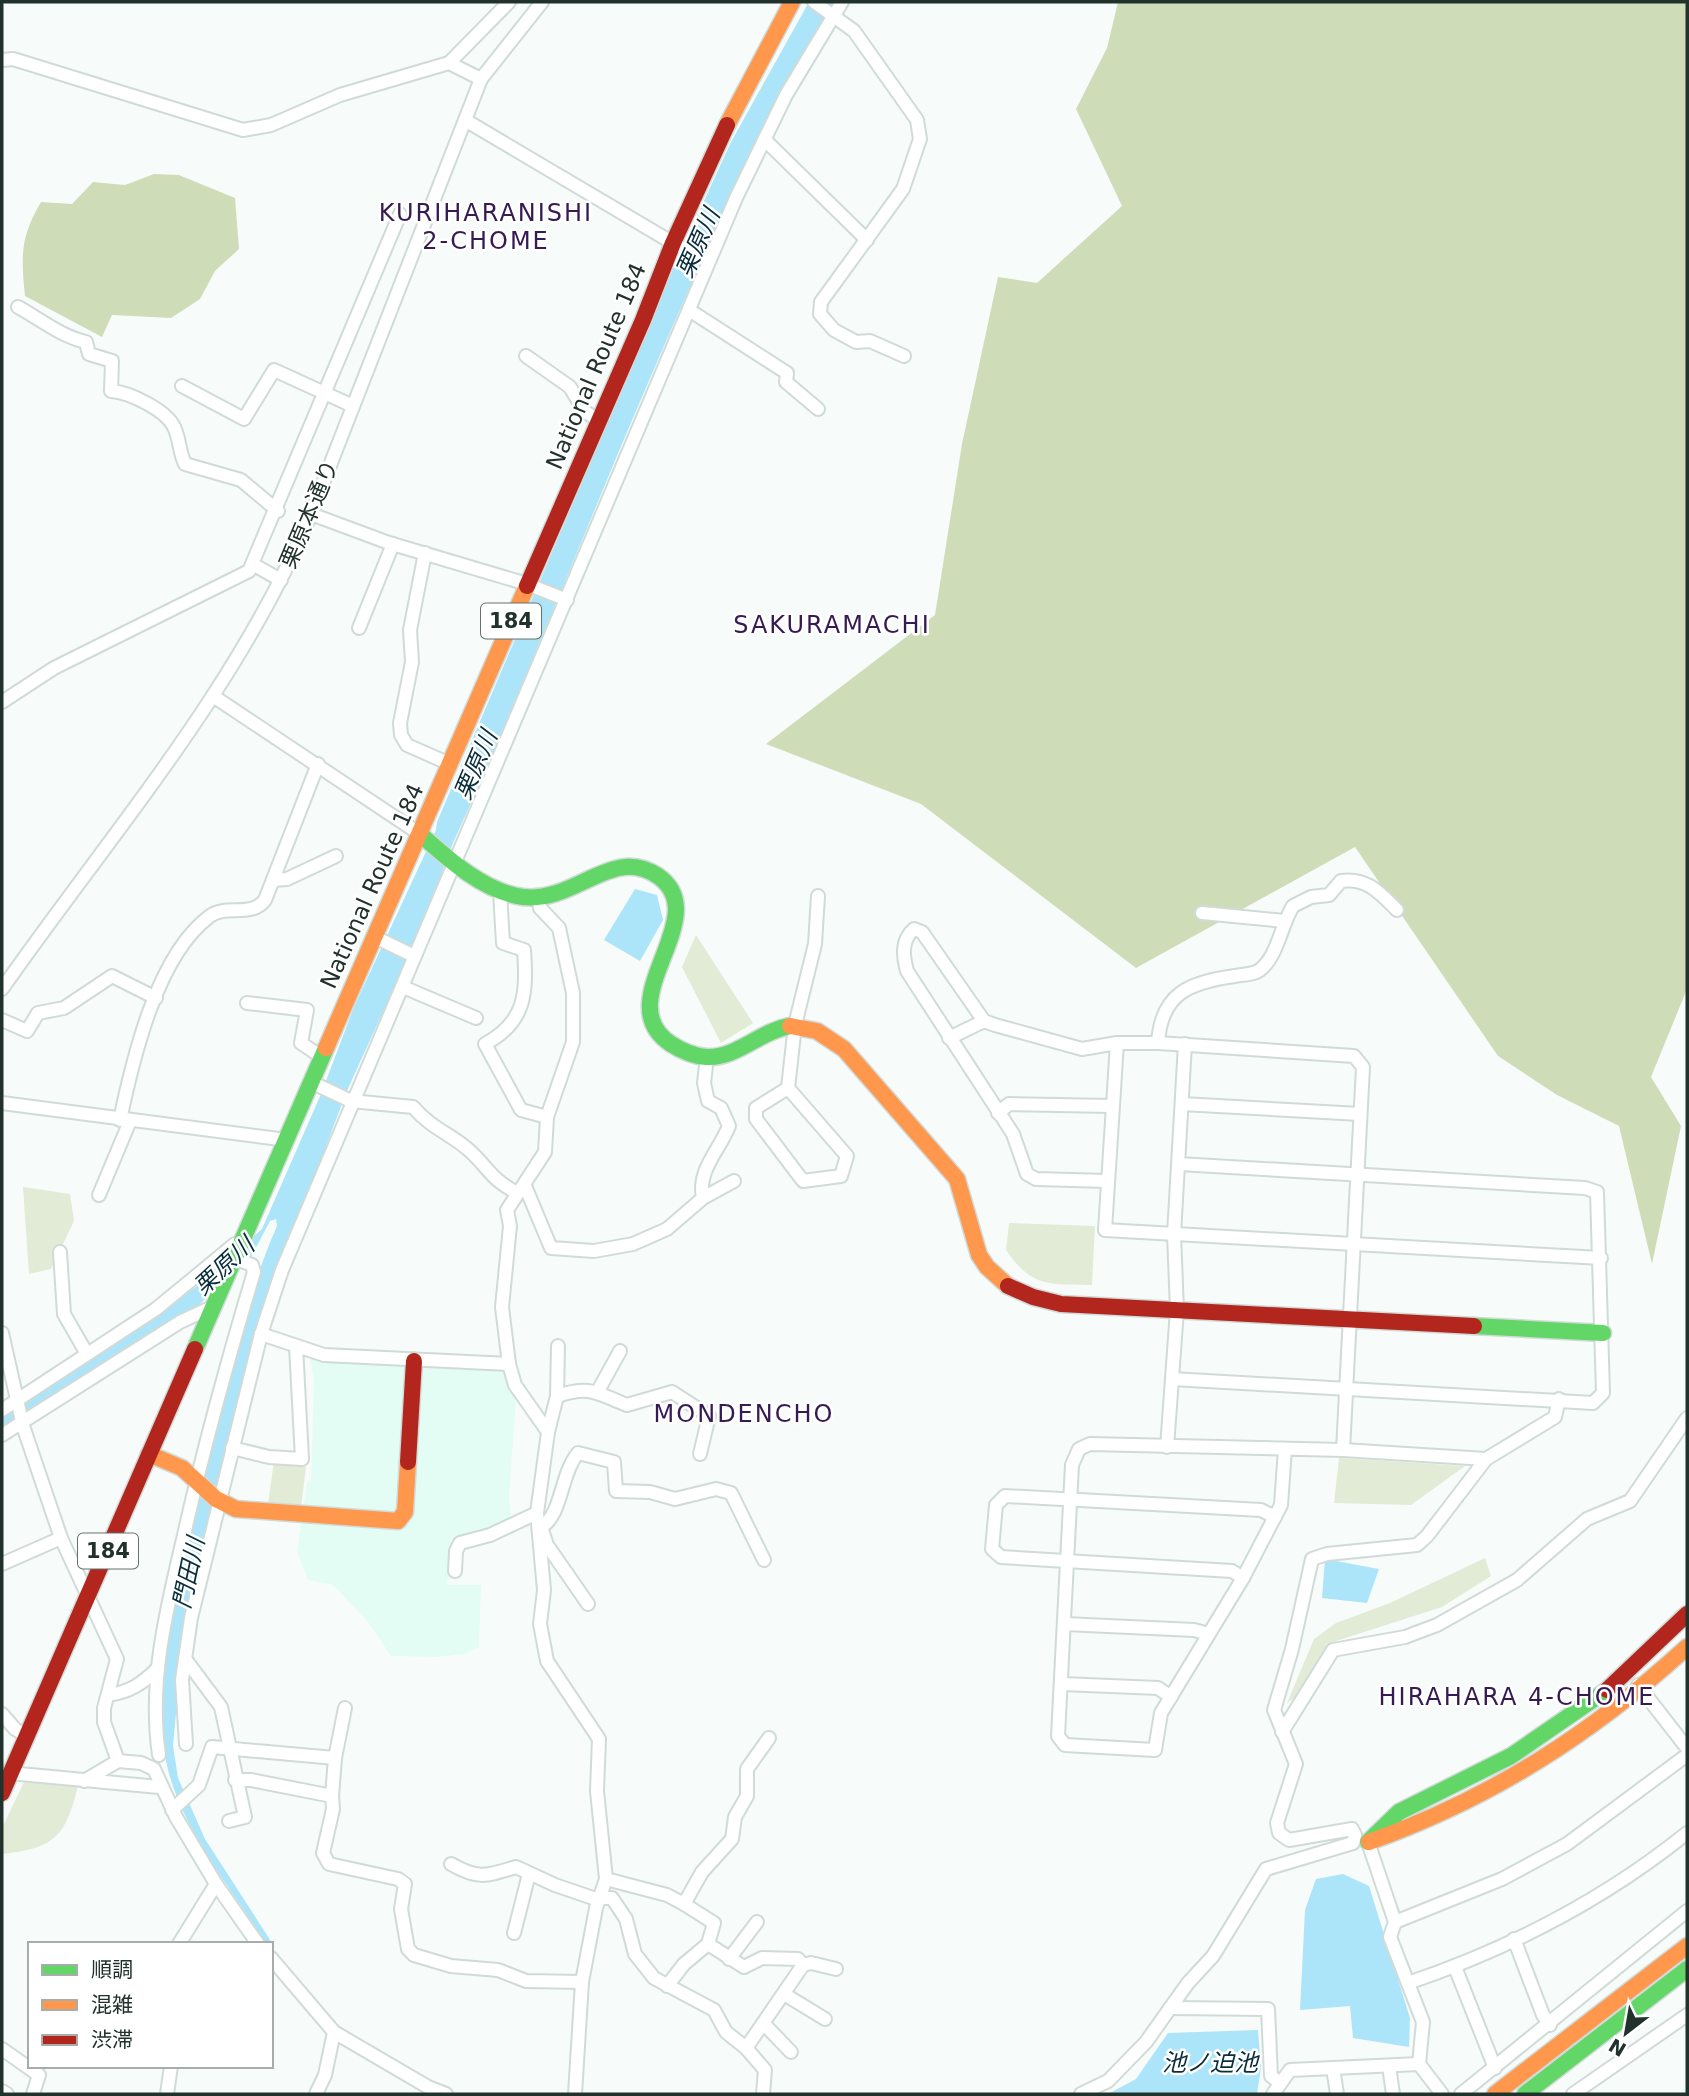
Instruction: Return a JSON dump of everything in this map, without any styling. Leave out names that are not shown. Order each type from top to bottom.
[{"type":"main road","name":"National Route 184","points":[[2,1793],[7,1773],[28,1737],[212,1307],[240,1251],[287,1140],[317,1085],[323,1058],[424,838],[450,764],[531,586],[598,420],[678,246],[721,136],[792,2]]},
{"type":"main road","points":[[424,838],[483,884],[500,892],[538,897],[560,894],[597,873],[620,866],[648,870],[664,881],[673,898],[677,916],[673,934],[650,984],[649,1006],[653,1025],[669,1045],[693,1056],[725,1056],[783,1026],[807,1025],[824,1032],[844,1049],[957,1179],[966,1197],[974,1242],[981,1259],[996,1277],[1036,1300],[1603,1333]]},
{"type":"main road","points":[[149,1454],[182,1468],[217,1500],[248,1510],[398,1521],[405,1512],[414,1361]]},
{"type":"main road","points":[[1368,1842],[1406,1805],[1463,1781],[1540,1738],[1626,1675],[1687,1614]]},
{"type":"main road","points":[[1368,1842],[1418,1826],[1527,1772],[1642,1689],[1687,1647]]},
{"type":"main road","points":[[1406,1805],[1418,1826]]},
{"type":"main road","points":[[1533,2066],[1687,1930]]},
{"type":"main road","points":[[1495,2094],[1687,1946]]},
{"type":"main road","points":[[1525,2094],[1687,1971]]},
{"type":"street","points":[[2,60],[13,58],[243,130],[271,125],[340,95],[449,63],[509,2]]},
{"type":"street","name":"栗原本通り","points":[[2,989],[214,696],[281,580],[311,514],[481,79],[542,2]]},
{"type":"street","points":[[814,2],[854,31],[917,120],[920,139],[903,189],[821,302],[820,314],[834,330],[856,342],[870,341],[904,356]]},
{"type":"street","points":[[186,1744],[182,1680],[191,1618],[217,1500],[261,1334],[282,1270],[348,1100],[403,987],[411,954],[451,857],[689,310],[707,260],[786,95],[831,13],[842,2]]},
{"type":"street","points":[[449,63],[481,79]]},
{"type":"street","points":[[465,120],[678,246],[707,260]]},
{"type":"street","points":[[765,140],[867,240]]},
{"type":"street","points":[[2,702],[54,668],[249,571],[254,565],[400,214]]},
{"type":"street","points":[[18,307],[55,326],[70,339],[86,342],[89,354],[112,361],[111,391],[144,403],[169,419],[186,464],[241,480],[278,511]]},
{"type":"street","points":[[689,310],[787,373],[786,382],[818,409]]},
{"type":"street","points":[[526,355],[570,387],[584,411],[598,420]]},
{"type":"street","points":[[182,386],[244,419],[274,369],[354,406]]},
{"type":"street","points":[[311,514],[393,544],[531,586],[563,599]]},
{"type":"street","points":[[359,628],[393,544]]},
{"type":"street","points":[[425,554],[411,630],[412,662],[400,723],[401,735],[407,745],[450,764]]},
{"type":"street","points":[[254,565],[281,580]]},
{"type":"street","points":[[214,696],[424,838]]},
{"type":"street","points":[[99,1195],[125,1120],[136,1046],[156,998],[191,932],[214,913],[252,910],[261,906],[318,764]]},
{"type":"street","points":[[273,880],[287,879],[336,856]]},
{"type":"street","points":[[1158,1043],[1159,1020],[1168,1005],[1191,985],[1259,972],[1269,961],[1284,920],[1293,906],[1311,897],[1329,895],[1341,881],[1355,878],[1373,887],[1396,910]]},
{"type":"street","points":[[500,892],[503,943],[524,950],[527,988],[516,1016],[505,1034],[485,1044],[521,1110],[547,1116]]},
{"type":"street","points":[[538,897],[540,908],[559,928],[573,993],[573,1042],[547,1116],[545,1152],[506,1210],[510,1226],[502,1307],[509,1364],[515,1385],[548,1432]]},
{"type":"street","points":[[788,1088],[756,1108],[756,1119],[803,1181],[841,1176],[846,1156],[788,1088],[795,1025],[816,944],[818,897]]},
{"type":"street","points":[[1202,913],[1284,920]]},
{"type":"street","points":[[1107,1181],[1036,1179],[1027,1174],[1013,1134],[906,971],[903,956],[906,936],[914,929],[922,932],[984,1021],[1082,1049],[1117,1043],[1158,1043],[1354,1056],[1363,1067],[1343,1450]]},
{"type":"street","points":[[378,938],[411,954]]},
{"type":"street","points":[[2,1020],[27,1031],[38,1013],[64,1008],[112,976],[156,998]]},
{"type":"street","points":[[403,987],[476,1018]]},
{"type":"street","points":[[247,1003],[307,1010],[301,1043],[323,1058]]},
{"type":"street","points":[[949,1038],[984,1021]]},
{"type":"street","points":[[1117,1043],[1105,1230],[1601,1258]]},
{"type":"street","points":[[1167,1447],[1177,1310],[1174,1234],[1185,1044]]},
{"type":"street","points":[[703,1198],[701,1186],[704,1170],[721,1147],[729,1126],[721,1108],[708,1101],[704,1083],[707,1057]]},
{"type":"street","points":[[317,1085],[348,1100],[413,1107],[429,1126],[470,1152],[494,1181],[521,1189],[551,1248],[583,1251],[634,1244],[667,1228],[703,1198],[734,1181]]},
{"type":"street","points":[[2,1103],[287,1140]]},
{"type":"street","points":[[998,1112],[1009,1104],[1112,1106]]},
{"type":"street","points":[[1182,1104],[1360,1114]]},
{"type":"street","points":[[1172,1379],[1593,1402],[1604,1393],[1597,1192],[1585,1188],[1357,1177],[1178,1164]]},
{"type":"street","points":[[2,1409],[17,1402],[240,1251],[252,1265],[254,1272],[166,1614],[155,1684],[159,1755]]},
{"type":"street","points":[[60,1252],[64,1314],[88,1354]]},
{"type":"street","points":[[2,1435],[180,1322],[212,1307]]},
{"type":"street","points":[[2,1334],[22,1420],[61,1538],[117,1659],[104,1722],[118,1761]]},
{"type":"street","points":[[261,1334],[324,1355],[509,1364]]},
{"type":"street","points":[[232,1448],[269,1457],[302,1459],[296,1346]]},
{"type":"street","points":[[558,1346],[556,1396],[548,1432],[538,1521],[544,1590],[540,1625],[547,1661],[598,1739],[597,1791],[606,1879],[582,1982],[575,2094]]},
{"type":"street","points":[[598,1391],[620,1351]]},
{"type":"street","points":[[556,1396],[580,1389],[598,1391],[627,1405],[672,1392],[682,1395],[709,1416],[700,1454]]},
{"type":"street","points":[[1081,2094],[1108,2081],[1146,2042],[1213,1956],[1266,1869],[1353,1843],[1355,1835],[1352,1829],[1289,1840],[1279,1833],[1277,1823],[1296,1764],[1273,1710],[1292,1649],[1312,1559],[1327,1554],[1417,1545],[1434,1528],[1486,1460],[1555,1417],[1559,1399]]},
{"type":"street","points":[[1282,1732],[1332,1650],[1405,1637],[1437,1625],[1517,1580],[1587,1518],[1630,1501],[1687,1418]]},
{"type":"street","points":[[1285,1449],[1281,1506],[1242,1578],[1161,1713],[1155,1749],[1065,1745],[1059,1736],[1072,1465],[1079,1449],[1090,1444],[1343,1450],[1486,1460]]},
{"type":"street","points":[[455,1571],[456,1551],[460,1543],[538,1521],[550,1522],[560,1499],[560,1485],[578,1454],[614,1462],[615,1491],[650,1492],[676,1499],[716,1489],[731,1493],[764,1560]]},
{"type":"street","points":[[1242,1578],[1232,1571],[1001,1557],[992,1549],[996,1505],[1005,1496],[1261,1510],[1275,1517]]},
{"type":"street","points":[[538,1521],[547,1545],[587,1604]]},
{"type":"street","points":[[2,1564],[61,1538]]},
{"type":"street","points":[[1065,1624],[1194,1630],[1209,1634]]},
{"type":"street","points":[[186,1660],[220,1707],[245,1817],[229,1821]]},
{"type":"street","points":[[108,1695],[128,1692],[143,1683],[158,1668]]},
{"type":"street","points":[[1626,1675],[1642,1689],[1687,1748]]},
{"type":"street","points":[[1062,1684],[1158,1688],[1171,1697]]},
{"type":"street","points":[[345,1708],[335,1758],[333,1809],[323,1853],[329,1864],[398,1879],[405,1884],[401,1909],[408,1949],[414,1955],[451,1966],[498,1970],[526,1981],[582,1982]]},
{"type":"street","points":[[2,1714],[15,1729],[28,1737]]},
{"type":"street","points":[[684,1903],[702,1872],[732,1839],[736,1817],[747,1796],[747,1769],[769,1738]]},
{"type":"street","points":[[175,1808],[199,1785],[212,1747],[335,1758]]},
{"type":"street","points":[[1395,1922],[1502,1879],[1567,1844],[1687,1755]]},
{"type":"street","points":[[83,1781],[118,1761],[141,1763],[153,1769],[159,1787],[175,1808],[216,1884],[257,1942]]},
{"type":"street","points":[[7,1773],[159,1787]]},
{"type":"street","points":[[235,1780],[251,1780],[332,1796]]},
{"type":"street","points":[[1408,1983],[1455,1967],[1600,1895],[1687,1833]]},
{"type":"street","points":[[1368,1842],[1395,1922],[1391,1937],[1423,2022],[1419,2064],[1442,2094]]},
{"type":"street","points":[[451,1864],[471,1876],[486,1876],[516,1867],[593,1898],[612,1898],[626,1919],[635,1954],[654,1978],[713,2010],[726,2032],[747,2048],[765,2070],[763,2094]]},
{"type":"street","points":[[514,1933],[529,1874]]},
{"type":"street","points":[[606,1879],[667,1895],[715,1923],[708,1944],[684,1964],[667,1986]]},
{"type":"street","points":[[180,1942],[216,1884]]},
{"type":"street","points":[[1461,2094],[1550,2025],[1687,1911]]},
{"type":"street","points":[[729,1959],[757,1922]]},
{"type":"street","points":[[1514,1939],[1543,2015],[1550,2025]]},
{"type":"street","points":[[708,1944],[744,1967],[762,1958],[798,1959],[803,1965]]},
{"type":"street","points":[[274,1961],[334,2032],[430,2091],[446,2094]]},
{"type":"street","points":[[747,2048],[803,1965],[811,1963],[836,1969]]},
{"type":"street","points":[[1455,1967],[1495,2068]]},
{"type":"street","points":[[784,1994],[825,2020]]},
{"type":"street","points":[[1170,2008],[1268,2009],[1271,2076],[1276,2089]]},
{"type":"street","points":[[1573,2094],[1687,2015]]},
{"type":"street","points":[[763,2024],[791,2052]]},
{"type":"street","points":[[316,2094],[325,2076],[334,2032]]},
{"type":"street","points":[[2,2049],[28,2067]]},
{"type":"street","points":[[1276,2089],[1290,2070],[1419,2064]]},
{"type":"street","points":[[1389,2066],[1393,2094]]},
{"type":"street","points":[[29,2068],[39,2075],[33,2094]]},
{"type":"street","points":[[167,2094],[172,2068]]},
{"type":"street","points":[[1333,2068],[1337,2094]]},
{"type":"street","points":[[2,2091],[7,2094]]},
{"type":"shaded area","points":[[696,935],[753,1023],[721,1043],[682,967]]},
{"type":"shaded area","points":[[23,1187],[70,1194],[74,1221],[51,1269],[29,1274]]},
{"type":"shaded area","points":[[1009,1223],[1095,1226],[1092,1285],[1053,1284],[1033,1278],[1006,1250]]},
{"type":"shaded area","points":[[309,1355],[505,1369],[516,1399],[509,1497],[511,1519],[453,1547],[451,1576],[447,1582],[447,1585],[481,1585],[479,1647],[465,1654],[437,1657],[391,1656],[368,1622],[333,1585],[308,1580],[297,1552],[307,1482],[311,1480],[314,1379]]},
{"type":"shaded area","points":[[1339,1458],[1465,1466],[1411,1505],[1334,1503]]},
{"type":"shaded area","points":[[274,1461],[290,1461],[294,1465],[306,1467],[301,1507],[268,1504]]},
{"type":"shaded area","points":[[1485,1558],[1491,1576],[1442,1607],[1330,1643],[1297,1696],[1287,1703],[1314,1639],[1336,1623],[1390,1603]]},
{"type":"shaded area","points":[[25,1780],[78,1786],[68,1818],[55,1837],[34,1848],[2,1854],[2,1828]]},
{"type":"green space","points":[[1118,2],[1687,2],[1687,989],[1651,1077],[1681,1126],[1652,1264],[1619,1126],[1557,1095],[1498,1056],[1355,847],[1136,968],[921,804],[766,744],[935,615],[962,444],[998,277],[1037,283],[1122,206],[1076,109],[1107,48]]},
{"type":"green space","points":[[154,174],[179,175],[235,198],[239,249],[215,271],[200,299],[171,318],[112,315],[102,337],[25,296],[24,247],[29,226],[41,202],[72,204],[93,182],[125,185]]},
{"type":"water","points":[[809,2],[834,2],[727,206],[679,311],[453,843],[420,930],[346,1093],[271,1293],[181,1658],[173,1746],[178,1778],[205,1839],[271,1942],[265,1942],[206,1853],[172,1785],[161,1722],[161,1680],[166,1636],[184,1547],[243,1323],[277,1226],[276,1219],[270,1221],[251,1257],[249,1254],[199,1305],[2,1428],[2,1417],[170,1306],[212,1275],[262,1229],[321,1094],[354,1007],[436,830],[437,822],[680,253],[731,142]]},
{"type":"water","points":[[635,889],[657,895],[663,920],[640,961],[604,940]]},
{"type":"water","points":[[1325,1559],[1379,1569],[1367,1603],[1322,1598]]},
{"type":"water","points":[[1343,1874],[1369,1886],[1410,2018],[1409,2047],[1353,2038],[1350,2006],[1300,2010],[1305,1910],[1316,1879]]},
{"type":"water","name":"池ノ迫池","points":[[1258,2030],[1261,2068],[1257,2094],[1108,2094],[1136,2079],[1168,2033]]},
{"type":"traffic: fast","points":[[420,834],[467,873],[494,889],[523,897],[542,897],[560,892],[625,867],[641,868],[658,876],[673,893],[676,914],[654,983],[650,1005],[654,1026],[675,1047],[706,1057],[728,1054],[768,1033],[790,1026]]},
{"type":"traffic: fast","points":[[195,1349],[326,1048]]},
{"type":"traffic: fast","points":[[1474,1326],[1603,1333]]},
{"type":"traffic: fast","points":[[1368,1842],[1399,1812],[1511,1756],[1607,1690]]},
{"type":"traffic: fast","points":[[1525,2094],[1687,1969]]},
{"type":"traffic: slow","points":[[727,125],[792,2]]},
{"type":"traffic: slow","points":[[326,1048],[527,586]]},
{"type":"traffic: slow","points":[[790,1026],[817,1031],[844,1049],[957,1179],[979,1255],[987,1267],[1008,1286]]},
{"type":"traffic: slow","points":[[149,1454],[182,1468],[216,1499],[236,1509],[398,1521],[405,1512],[408,1462]]},
{"type":"traffic: slow","points":[[1369,1842],[1456,1806],[1538,1761],[1614,1708],[1687,1647]]},
{"type":"traffic: slow","points":[[1495,2094],[1687,1946]]},
{"type":"traffic: jam","points":[[527,586],[643,320],[673,243],[727,125]]},
{"type":"traffic: jam","points":[[1008,1286],[1033,1297],[1061,1304],[1474,1326]]},
{"type":"traffic: jam","points":[[2,1793],[195,1349]]},
{"type":"traffic: jam","points":[[408,1462],[414,1361]]},
{"type":"traffic: jam","points":[[1607,1690],[1687,1614]]},
{"type":"district","name":"KURIHARANISHI 2-CHOME","points":[[486,227]]},
{"type":"district","name":"SAKURAMACHI","points":[[832,625]]},
{"type":"district","name":"MONDENCHO","points":[[744,1414]]},
{"type":"district","name":"HIRAHARA 4-CHOME","points":[[1517,1697]]},
{"type":"water label","name":"栗原川","points":[[698,243]]},
{"type":"water label","name":"栗原川","points":[[476,765]]},
{"type":"water label","name":"栗原川","points":[[224,1266]]},
{"type":"water label","name":"門田川","points":[[189,1573]]}]
